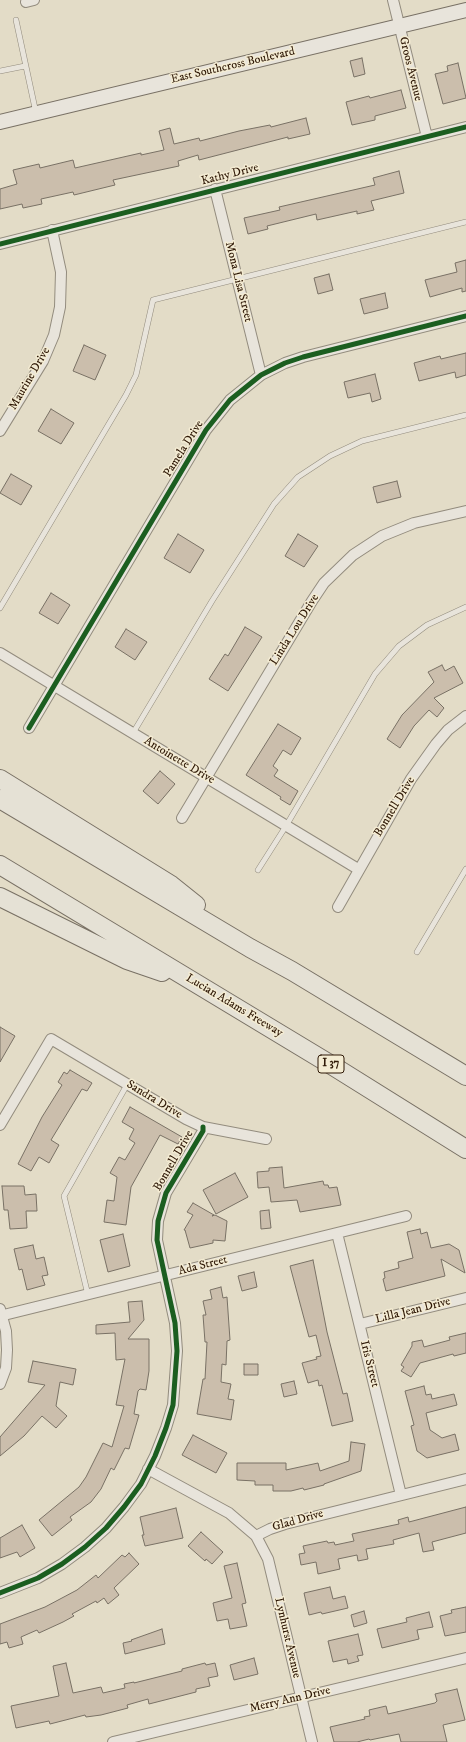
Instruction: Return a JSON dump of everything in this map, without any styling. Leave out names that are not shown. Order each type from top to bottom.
[{"type":"highway","points":[[0,779],[171,885],[250,948]]},
{"type":"highway","points":[[0,799],[250,948],[292,971],[466,1076]]},
{"type":"highway","name":"Lucian Adams Freeway","points":[[0,865],[334,1066],[466,1149]]},
{"type":"highway","points":[[0,896],[127,960],[194,983]]},
{"type":"main road","name":"East Southcross Boulevard","points":[[0,122],[466,10]]},
{"type":"street","name":"Groos Avenue","points":[[393,0],[427,137]]},
{"type":"street","name":"Kathy Drive","points":[[0,244],[466,127]]},
{"type":"street","name":"Mona Lisa Street","points":[[215,189],[260,375]]},
{"type":"street","name":"Maurine Drive","points":[[0,431],[43,361],[54,335],[60,307],[61,272],[52,230]]},
{"type":"street","name":"Pamela Drive","points":[[29,728],[53,685],[206,430],[230,400],[260,375],[284,363],[466,316]]},
{"type":"street","name":"Linda Lou Drive","points":[[182,818],[205,777],[312,600],[324,583],[340,566],[367,544],[397,529],[414,523],[466,511]]},
{"type":"street","name":"Antoinette Drive","points":[[0,653],[358,869]]},
{"type":"street","name":"Bonnell Drive","points":[[338,907],[358,869],[411,779],[440,739],[448,730],[466,716]]},
{"type":"street","name":"Sandra Drive","points":[[0,1125],[51,1039],[186,1119],[203,1127],[266,1139]]},
{"type":"street","name":"Bonnell Drive","points":[[0,1593],[38,1578],[62,1564],[85,1547],[106,1528],[141,1484],[166,1428],[173,1405],[177,1350],[175,1323],[157,1240],[160,1211],[166,1193],[203,1130],[203,1127]]},
{"type":"street","name":"Ada Street","points":[[1,1314],[164,1276],[406,1216]]},
{"type":"street","name":"Iris Street","points":[[338,1233],[401,1495]]},
{"type":"street","name":"Lilla Jean Drive","points":[[360,1324],[466,1298]]},
{"type":"street","points":[[0,1384],[6,1368],[8,1350],[6,1331],[1,1314]]},
{"type":"street","name":"Glad Drive","points":[[148,1469],[229,1513],[256,1536],[285,1524],[466,1479]]},
{"type":"street","name":"Lynhurst Avenue","points":[[256,1536],[268,1559],[312,1742]]},
{"type":"street","name":"Merry Ann Drive","points":[[113,1742],[466,1658]]},
{"type":"lane","points":[[16,20],[36,114]]},
{"type":"lane","points":[[0,72],[26,66]]},
{"type":"lane","points":[[0,608],[126,395],[136,375],[152,300],[466,222]]},
{"type":"lane","points":[[133,733],[212,601],[270,510],[298,477],[330,456],[362,441],[466,415]]},
{"type":"lane","points":[[258,870],[286,826],[375,674],[399,646],[427,625],[466,607]]},
{"type":"lane","points":[[417,952],[466,869]]},
{"type":"lane","points":[[88,1294],[64,1196],[128,1084]]},
{"type":"building","points":[[362,58],[365,74],[354,77],[350,61]]},
{"type":"building","points":[[458,63],[466,98],[443,104],[435,74],[448,71],[447,66]]},
{"type":"building","points":[[401,90],[406,108],[375,116],[375,120],[352,125],[346,102],[369,96],[370,98]]},
{"type":"building","points":[[306,118],[310,134],[288,139],[288,137],[199,160],[198,155],[178,161],[179,166],[113,180],[115,185],[74,195],[73,192],[41,199],[42,204],[23,208],[22,204],[0,209],[0,189],[17,184],[13,170],[39,164],[40,168],[73,160],[75,168],[141,153],[141,155],[164,150],[159,131],[170,128],[174,144],[199,138],[200,141],[239,131],[270,125],[271,127]]},
{"type":"building","points":[[399,171],[404,193],[371,201],[374,210],[357,214],[357,211],[317,220],[316,214],[267,226],[268,229],[248,234],[244,218],[280,210],[279,207],[375,185],[373,178]]},
{"type":"building","points":[[466,260],[466,291],[462,292],[462,288],[430,297],[425,280],[457,272],[455,263]]},
{"type":"building","points":[[329,274],[333,290],[318,294],[314,278]]},
{"type":"building","points":[[385,293],[388,308],[364,314],[360,299]]},
{"type":"building","points":[[84,345],[106,355],[95,380],[73,371]]},
{"type":"building","points":[[466,353],[466,375],[456,378],[455,372],[419,381],[414,363],[440,356],[441,359]]},
{"type":"building","points":[[375,374],[381,399],[372,402],[370,393],[348,398],[344,382]]},
{"type":"building","points":[[51,409],[74,423],[61,444],[38,431]]},
{"type":"building","points":[[11,474],[32,486],[21,505],[0,493]]},
{"type":"building","points":[[397,481],[401,497],[377,503],[373,487]]},
{"type":"building","points":[[178,534],[204,550],[190,573],[164,558]]},
{"type":"building","points":[[298,534],[318,546],[304,567],[285,556]]},
{"type":"building","points":[[51,593],[70,605],[58,624],[39,613]]},
{"type":"building","points":[[245,627],[262,637],[228,691],[209,679],[225,654],[228,656]]},
{"type":"building","points":[[126,629],[147,642],[135,660],[115,647]]},
{"type":"building","points":[[442,665],[445,671],[454,666],[463,683],[434,698],[444,708],[437,717],[429,710],[414,726],[400,748],[387,739],[402,715],[434,682],[428,672]]},
{"type":"building","points":[[278,724],[301,738],[291,755],[283,750],[273,766],[278,770],[274,776],[298,791],[290,805],[280,799],[281,797],[246,775]]},
{"type":"building","points":[[160,771],[175,784],[158,804],[143,791]]},
{"type":"building","points":[[0,1027],[15,1036],[0,1062]]},
{"type":"building","points":[[70,1070],[92,1083],[87,1091],[82,1089],[51,1140],[59,1145],[49,1163],[39,1157],[31,1171],[18,1164],[42,1117],[62,1085],[58,1082],[64,1072],[67,1074]]},
{"type":"building","points":[[130,1107],[182,1137],[178,1144],[160,1135],[131,1187],[126,1225],[104,1222],[107,1200],[114,1201],[117,1177],[110,1173],[119,1157],[125,1160],[135,1143],[129,1139],[134,1129],[122,1122]]},
{"type":"building","points":[[282,1167],[284,1188],[323,1181],[324,1185],[328,1185],[329,1188],[337,1187],[341,1205],[300,1212],[297,1200],[271,1202],[269,1187],[258,1188],[257,1172],[269,1171],[269,1168]]},
{"type":"building","points":[[235,1173],[248,1197],[216,1214],[203,1190]]},
{"type":"building","points":[[2,1186],[24,1186],[25,1195],[36,1194],[37,1211],[26,1211],[27,1228],[10,1229],[8,1210],[4,1210]]},
{"type":"building","points":[[193,1203],[214,1215],[212,1216],[215,1215],[227,1221],[225,1241],[213,1240],[213,1243],[190,1248],[184,1230],[193,1215],[187,1212]]},
{"type":"building","points":[[269,1210],[271,1228],[261,1229],[260,1211]]},
{"type":"building","points":[[420,1229],[421,1234],[427,1232],[431,1248],[449,1244],[459,1250],[465,1273],[441,1259],[445,1276],[386,1291],[383,1279],[385,1278],[384,1272],[399,1268],[398,1262],[413,1258],[407,1232]]},
{"type":"building","points":[[123,1234],[130,1266],[108,1272],[100,1240]]},
{"type":"building","points":[[33,1245],[36,1259],[44,1257],[48,1275],[42,1276],[45,1285],[27,1290],[22,1269],[19,1270],[14,1249]]},
{"type":"building","points":[[313,1260],[327,1332],[343,1394],[347,1393],[353,1421],[332,1426],[322,1385],[319,1386],[318,1380],[308,1383],[302,1363],[317,1359],[316,1357],[321,1356],[316,1335],[309,1337],[290,1266]]},
{"type":"building","points":[[254,1272],[257,1287],[242,1291],[238,1276]]},
{"type":"building","points":[[221,1287],[223,1298],[227,1297],[230,1340],[227,1341],[226,1365],[222,1364],[221,1382],[231,1384],[228,1399],[234,1400],[231,1420],[197,1414],[203,1379],[205,1379],[207,1342],[205,1342],[203,1315],[206,1315],[203,1301],[212,1299],[210,1290]]},
{"type":"building","points":[[142,1301],[144,1320],[128,1339],[149,1339],[149,1371],[146,1390],[140,1389],[138,1391],[134,1414],[139,1415],[129,1449],[125,1448],[114,1470],[111,1468],[101,1489],[91,1502],[70,1517],[72,1520],[52,1536],[39,1520],[79,1487],[86,1477],[103,1443],[112,1447],[124,1406],[116,1405],[125,1359],[116,1360],[115,1333],[96,1334],[96,1325],[130,1322],[128,1302]]},
{"type":"building","points":[[466,1333],[466,1353],[454,1356],[453,1354],[420,1363],[411,1377],[401,1371],[404,1367],[401,1365],[412,1346],[412,1342],[422,1340],[424,1347],[450,1340],[449,1337]]},
{"type":"building","points":[[33,1361],[76,1369],[73,1385],[60,1382],[56,1406],[67,1416],[56,1428],[42,1416],[24,1436],[0,1456],[0,1437],[45,1385],[28,1382]]},
{"type":"building","points":[[244,1364],[258,1364],[258,1375],[244,1375]]},
{"type":"building","points":[[294,1381],[297,1394],[284,1397],[281,1384]]},
{"type":"building","points":[[424,1386],[426,1395],[431,1394],[432,1399],[454,1394],[457,1405],[426,1413],[430,1430],[442,1438],[455,1434],[459,1450],[427,1458],[417,1451],[411,1426],[414,1425],[405,1391]]},
{"type":"building","points":[[193,1435],[227,1453],[216,1473],[182,1455]]},
{"type":"building","points":[[351,1442],[365,1444],[361,1471],[324,1485],[304,1490],[303,1488],[291,1491],[273,1491],[273,1485],[255,1485],[255,1481],[237,1480],[237,1463],[286,1463],[286,1470],[318,1463],[320,1471],[349,1461]]},
{"type":"building","points":[[466,1507],[466,1533],[432,1542],[434,1550],[423,1552],[419,1533],[393,1540],[394,1544],[366,1549],[368,1559],[358,1561],[357,1555],[338,1559],[340,1569],[318,1574],[316,1562],[301,1565],[299,1554],[305,1553],[303,1546],[327,1541],[328,1543],[334,1542],[335,1545],[354,1541],[352,1534],[399,1524],[398,1520],[408,1517],[409,1522]]},
{"type":"building","points":[[176,1508],[183,1538],[145,1546],[140,1517]]},
{"type":"building","points":[[22,1525],[35,1548],[20,1557],[17,1552],[0,1558],[0,1538]]},
{"type":"building","points":[[201,1532],[223,1552],[212,1564],[206,1559],[205,1561],[188,1546]]},
{"type":"building","points":[[129,1553],[139,1564],[114,1588],[119,1595],[108,1604],[104,1598],[97,1603],[96,1601],[72,1614],[74,1616],[63,1622],[39,1633],[37,1630],[21,1637],[23,1644],[9,1648],[7,1642],[0,1644],[0,1624],[45,1607],[77,1590],[96,1575],[98,1578],[122,1555],[125,1557]]},
{"type":"building","points":[[237,1563],[246,1603],[242,1604],[247,1626],[230,1629],[228,1619],[217,1621],[213,1603],[232,1598],[224,1566]]},
{"type":"building","points":[[330,1587],[333,1599],[345,1596],[348,1608],[322,1614],[321,1612],[309,1615],[304,1593]]},
{"type":"building","points":[[466,1607],[466,1632],[445,1636],[440,1616],[452,1613],[451,1610]]},
{"type":"building","points":[[364,1611],[367,1623],[354,1627],[351,1615]]},
{"type":"building","points":[[429,1612],[433,1627],[417,1630],[419,1639],[382,1648],[377,1629],[407,1622],[406,1618]]},
{"type":"building","points":[[162,1629],[165,1644],[125,1654],[123,1643]]},
{"type":"building","points":[[358,1634],[363,1655],[357,1656],[359,1661],[348,1664],[347,1659],[333,1662],[328,1641]]},
{"type":"building","points":[[254,1658],[258,1674],[234,1680],[230,1665]]},
{"type":"building","points":[[66,1663],[73,1693],[101,1687],[103,1693],[125,1688],[124,1684],[134,1683],[182,1671],[182,1669],[205,1663],[206,1665],[215,1663],[218,1676],[208,1678],[210,1686],[196,1689],[196,1692],[149,1704],[148,1699],[127,1705],[128,1708],[101,1715],[86,1717],[85,1715],[50,1724],[49,1721],[16,1728],[11,1706],[59,1696],[53,1666]]},
{"type":"building","points":[[457,1689],[465,1720],[443,1725],[447,1742],[401,1742],[399,1734],[357,1742],[334,1742],[330,1727],[365,1719],[364,1717],[370,1716],[369,1710],[386,1706],[388,1714],[435,1703],[437,1701],[435,1694]]},
{"type":"cycle path","points":[[0,244],[466,127]]},
{"type":"cycle path","points":[[29,728],[206,430],[230,400],[261,375],[285,363],[303,357],[466,316]]},
{"type":"cycle path","points":[[0,1593],[38,1578],[62,1564],[85,1547],[106,1528],[124,1507],[141,1484],[155,1456],[173,1405],[177,1351],[175,1323],[157,1240],[158,1221],[166,1193],[203,1131],[203,1127]]}]
